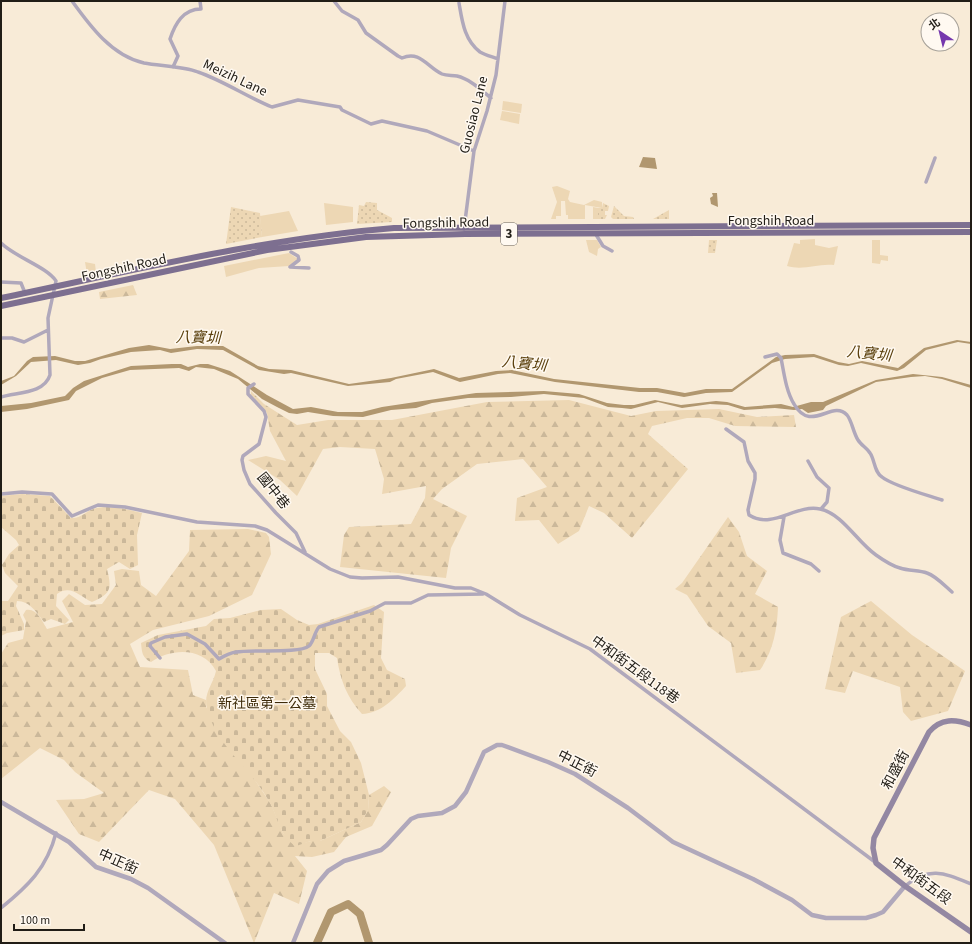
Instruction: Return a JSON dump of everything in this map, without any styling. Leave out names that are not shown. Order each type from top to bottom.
[{"type":"main road","name":"Fongshih Road","points":[[1,298],[226,251],[305,237],[394,228],[464,226],[971,225]]},
{"type":"main road","name":"Fongshih Road","points":[[1,306],[306,244],[366,237],[465,234],[971,232]]},
{"type":"main road","name":"和盛街","points":[[876,862],[873,848],[874,838],[929,732],[945,721],[958,720],[971,725]]},
{"type":"main road","name":"中和街五段","points":[[876,862],[905,886],[971,932]]},
{"type":"street","name":"Meizih Lane","points":[[72,1],[102,38],[115,50],[143,62],[198,71],[272,107],[298,100],[340,107],[342,110],[371,124],[382,121],[427,131],[474,151]]},
{"type":"street","points":[[173,67],[178,56],[170,39],[173,30],[179,20],[192,9],[201,9],[200,1]]},
{"type":"street","points":[[334,1],[342,11],[358,20],[366,33],[398,56],[402,58],[409,55],[419,56],[443,75],[458,76],[470,82],[491,98]]},
{"type":"street","name":"Guosiao Lane","points":[[465,234],[464,226],[474,151],[491,98],[498,59],[504,1]]},
{"type":"street","points":[[459,3],[464,30],[473,44],[480,52],[498,59]]},
{"type":"street","points":[[926,182],[935,158]]},
{"type":"street","points":[[595,233],[603,246],[612,251]]},
{"type":"street","points":[[1,244],[16,256],[50,274],[56,281],[52,295],[48,330],[50,375],[45,384],[36,389],[1,397]]},
{"type":"street","points":[[291,252],[298,256],[299,260],[290,267],[309,268]]},
{"type":"street","points":[[1,282],[20,282],[25,293]]},
{"type":"street","points":[[1,338],[12,338],[24,342],[48,330]]},
{"type":"street","points":[[765,357],[777,354],[781,358],[788,391],[794,405],[803,415],[810,418],[835,411],[843,411],[848,416],[858,441],[870,453],[877,470],[882,477],[921,494],[942,500]]},
{"type":"street","name":"國中巷","points":[[254,384],[248,388],[248,394],[264,411],[266,418],[259,444],[244,456],[242,460],[244,470],[250,484],[296,533],[305,552]]},
{"type":"street","points":[[726,429],[744,442],[748,461],[755,473],[747,512],[752,517],[774,520],[796,511],[811,508],[821,509],[837,516],[850,532],[875,554],[900,568],[929,574],[952,592]]},
{"type":"street","points":[[808,461],[817,477],[829,488],[827,502],[821,509]]},
{"type":"street","name":"中和街五段118巷","points":[[1,494],[22,492],[52,494],[72,516],[98,505],[125,506],[197,522],[255,526],[267,530],[305,552],[330,569],[350,577],[398,577],[455,588],[471,588],[486,594],[520,615],[590,649],[876,862]]},
{"type":"street","points":[[784,517],[780,540],[784,553],[811,564],[819,571]]},
{"type":"street","points":[[160,658],[150,646],[151,643],[169,636],[187,634],[205,644],[219,659],[234,652],[260,650],[287,651],[306,648],[311,645],[315,632],[319,627],[370,611],[385,603],[411,603],[428,595],[486,594]]},
{"type":"street","name":"中正街","points":[[293,943],[317,884],[328,870],[344,862],[381,850],[410,819],[418,816],[442,813],[455,806],[466,792],[484,752],[496,745],[502,745],[575,774],[628,808],[673,842],[753,879],[792,900],[812,915],[826,918],[866,918],[876,915],[883,912],[905,886]]},
{"type":"street","name":"中正街","points":[[1,802],[56,833],[69,842],[96,867],[148,888],[225,943]]},
{"type":"street","points":[[1,908],[27,887],[47,860],[56,833]]},
{"type":"street","points":[[905,886],[930,873],[951,876],[971,884]]},
{"type":"green space","points":[[503,101],[522,104],[521,113],[502,110]]},
{"type":"green space","points":[[502,111],[520,114],[519,124],[500,120]]},
{"type":"green space","points":[[557,186],[570,191],[568,199],[570,202],[584,205],[594,200],[602,202],[602,208],[585,205],[585,219],[568,219],[568,215],[566,215],[565,201],[561,201],[561,216],[556,216],[556,219],[551,219],[557,202],[552,187]]},
{"type":"green space","points":[[366,202],[377,203],[377,210],[392,218],[392,222],[357,224],[359,205],[364,206]]},
{"type":"green space","points":[[324,203],[353,207],[353,222],[326,225]]},
{"type":"green space","points":[[603,203],[609,206],[608,211],[605,211],[605,215],[607,215],[605,219],[598,219],[598,208],[602,208]]},
{"type":"green space","points":[[614,206],[624,216],[633,217],[634,219],[613,219],[611,217]]},
{"type":"green space","points":[[231,207],[260,213],[262,237],[226,244]]},
{"type":"green space","points":[[593,207],[598,208],[598,219],[593,219]]},
{"type":"green space","points":[[669,210],[669,219],[653,219]]},
{"type":"green space","points":[[289,211],[298,231],[262,237],[260,216]]},
{"type":"green space","points":[[815,239],[815,245],[829,248],[838,246],[834,265],[799,268],[787,266],[794,243],[800,244],[800,240]]},
{"type":"green space","points":[[586,240],[597,240],[601,247],[598,249],[597,256],[589,252]]},
{"type":"green space","points":[[709,240],[717,240],[715,253],[708,253]]},
{"type":"green space","points":[[872,240],[880,240],[880,255],[888,256],[888,261],[881,260],[880,264],[872,263]]},
{"type":"green space","points":[[289,253],[298,259],[289,266],[259,268],[226,277],[224,266]]},
{"type":"green space","points":[[85,262],[95,264],[96,272],[87,274]]},
{"type":"green space","points":[[133,285],[137,295],[100,299],[99,292]]},
{"type":"green space","points":[[251,391],[264,404],[297,425],[328,420],[392,420],[487,402],[569,400],[631,416],[656,411],[719,409],[757,417],[794,415],[796,427],[735,426],[709,418],[687,418],[652,426],[648,434],[688,469],[632,538],[604,513],[589,506],[579,531],[558,544],[539,520],[515,521],[517,498],[547,487],[523,459],[477,464],[442,489],[433,499],[467,516],[451,548],[446,578],[340,567],[344,535],[349,527],[411,524],[425,498],[426,486],[382,494],[384,479],[375,449],[340,447],[323,449],[297,496],[280,480],[248,460],[266,456],[286,461],[270,431],[267,413],[251,395]]},
{"type":"green space","points":[[22,494],[50,496],[71,518],[78,517],[94,509],[102,507],[120,508],[142,513],[137,535],[138,565],[130,569],[119,562],[107,569],[109,581],[108,590],[103,596],[92,602],[75,592],[67,590],[57,594],[56,606],[69,620],[65,624],[51,619],[44,622],[36,611],[29,605],[17,601],[16,606],[24,624],[24,630],[7,633],[1,636],[1,601],[8,601],[18,586],[5,573],[2,565],[9,554],[19,545],[16,540],[1,527],[1,496]]},
{"type":"green space","points":[[728,517],[739,532],[747,556],[767,571],[755,594],[778,607],[774,640],[768,656],[760,670],[736,673],[731,643],[708,626],[687,595],[675,589],[682,583]]},
{"type":"green space","points":[[248,529],[266,533],[269,537],[271,554],[252,595],[209,616],[153,630],[130,644],[140,667],[188,670],[193,695],[206,700],[206,707],[271,804],[283,833],[296,845],[311,841],[320,841],[361,822],[368,810],[369,795],[384,786],[391,792],[372,826],[346,837],[334,852],[312,857],[295,856],[307,871],[299,904],[274,893],[254,943],[214,845],[175,799],[149,790],[99,842],[79,834],[56,800],[84,799],[104,793],[75,772],[64,760],[40,748],[1,779],[1,654],[8,643],[23,639],[26,621],[23,615],[26,610],[36,613],[47,629],[73,622],[62,601],[69,594],[85,605],[102,604],[116,585],[114,571],[122,569],[139,571],[141,585],[156,596],[189,551],[190,530]]},
{"type":"green space","points":[[871,601],[912,635],[965,671],[948,711],[911,721],[903,712],[900,687],[853,671],[845,693],[825,689],[841,617]]},
{"type":"green space","name":"新社區第一公墓","points":[[374,605],[384,612],[381,658],[387,670],[405,679],[406,686],[392,700],[375,711],[362,714],[348,695],[340,673],[337,658],[329,653],[315,653],[315,669],[327,694],[327,706],[340,731],[351,742],[361,763],[369,795],[368,810],[361,822],[320,841],[311,841],[296,846],[291,843],[283,833],[271,805],[263,792],[227,747],[212,723],[207,709],[206,698],[216,671],[210,663],[195,654],[186,652],[168,654],[151,662],[144,657],[141,643],[158,635],[206,626],[214,619],[230,618],[261,610],[281,609],[297,620],[309,625],[318,624]]},
{"type":"shaded area","points":[[643,157],[655,158],[657,169],[639,167]]},
{"type":"shaded area","points":[[712,193],[717,193],[718,207],[711,204],[710,198],[713,196]]},
{"type":"shaded area","name":"八寶圳","points":[[957,340],[971,342],[971,344],[958,342],[926,350],[904,368],[897,371],[861,363],[848,366],[839,365],[814,357],[785,359],[772,363],[732,392],[706,393],[684,397],[657,392],[639,392],[555,382],[510,373],[460,382],[433,372],[396,379],[390,382],[348,386],[291,373],[284,374],[259,370],[223,350],[197,349],[171,353],[160,350],[131,352],[78,365],[56,360],[31,362],[16,376],[1,385],[1,381],[14,376],[27,361],[33,357],[55,356],[75,361],[85,361],[129,348],[149,345],[170,349],[197,346],[223,346],[258,366],[269,369],[291,370],[349,384],[391,378],[434,369],[459,378],[496,371],[512,370],[554,379],[640,388],[657,388],[685,393],[706,389],[732,389],[776,357],[785,355],[814,354],[849,364],[862,361],[898,368],[924,348]]},
{"type":"shaded area","name":"八寶圳","points":[[181,364],[188,367],[208,364],[230,371],[267,395],[293,409],[311,407],[338,412],[362,412],[382,407],[476,393],[544,391],[579,394],[607,403],[624,405],[634,405],[655,400],[681,405],[716,401],[727,402],[745,407],[781,404],[793,407],[811,402],[823,402],[876,380],[913,374],[942,377],[971,385],[971,388],[942,379],[925,376],[876,382],[826,406],[823,410],[808,413],[802,409],[794,410],[775,408],[744,410],[728,405],[710,404],[682,408],[658,402],[631,409],[608,407],[584,398],[544,394],[511,397],[468,398],[432,403],[416,408],[391,410],[363,417],[333,416],[308,412],[297,414],[289,413],[262,399],[238,379],[214,369],[196,367],[189,371],[179,368],[130,370],[102,378],[76,391],[69,400],[27,409],[1,412],[1,406],[31,403],[65,396],[73,388],[84,381],[131,366]]},
{"type":"waterway","points":[[317,943],[331,912],[348,904],[360,914],[369,943]]}]
